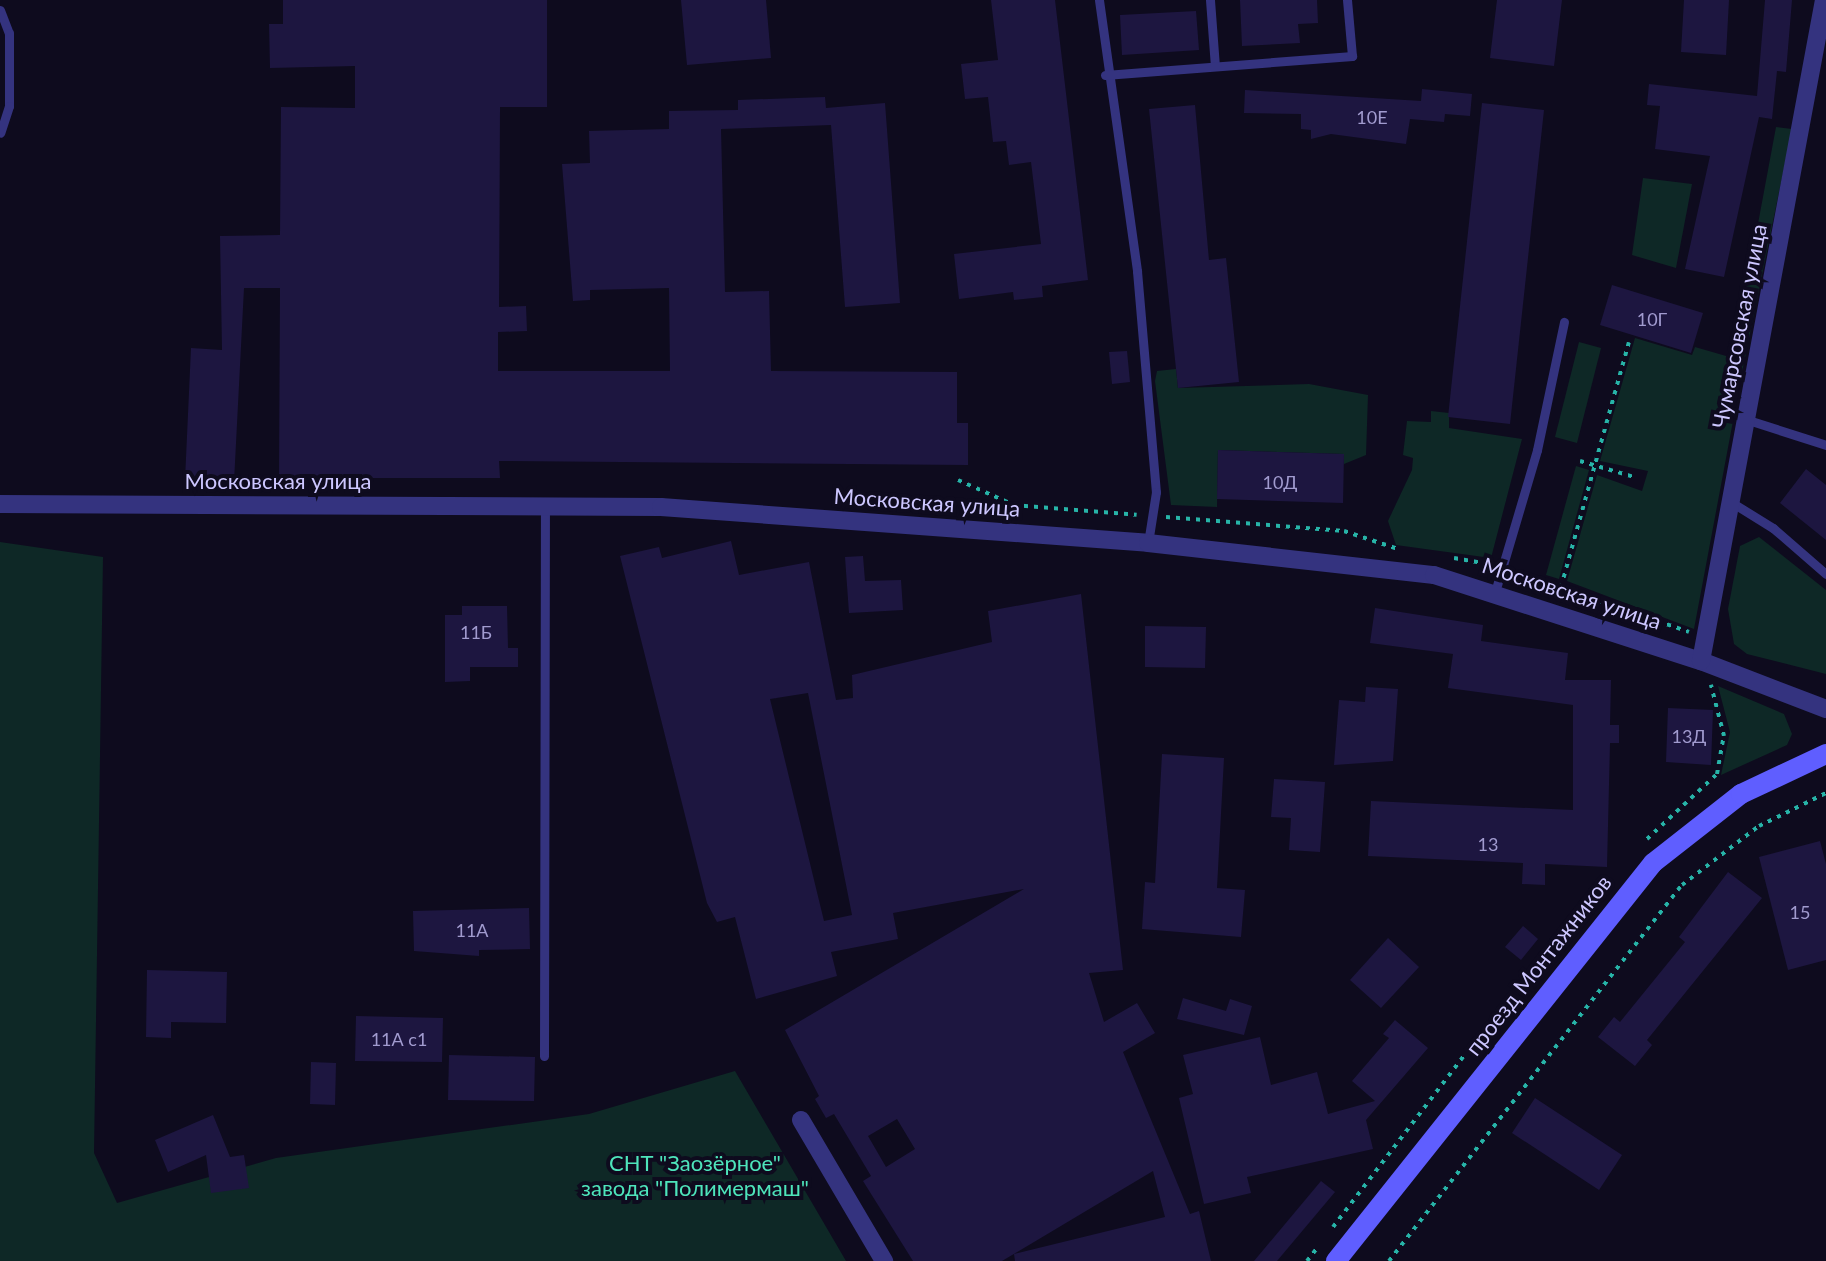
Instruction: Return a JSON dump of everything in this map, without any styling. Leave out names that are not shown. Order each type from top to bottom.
[{"type":"main road","name":"проезд Монтажников","points":[[1336,1261],[1645,871],[1690,829],[1741,794],[1826,754]]},
{"type":"street","name":"Чумарсовская улица","points":[[1701,661],[1824,0]]},
{"type":"street","name":"Московская улица","points":[[0,504],[661,507],[1148,543],[1434,575],[1495,592],[1701,661],[1826,709]]},
{"type":"street","points":[[801,1120],[884,1261]]},
{"type":"lane","points":[[1099,0],[1105,75],[1137,271],[1156,492],[1148,543]]},
{"type":"lane","points":[[1210,0],[1215,66]]},
{"type":"lane","points":[[1105,75],[1352,56],[1347,0]]},
{"type":"lane","points":[[0,10],[9,33],[9,106],[0,133]]},
{"type":"lane","points":[[1495,592],[1564,322]]},
{"type":"lane","points":[[1744,418],[1826,445]]},
{"type":"lane","points":[[1731,502],[1773,528],[1826,574]]},
{"type":"lane","points":[[544,1056],[545,506]]},
{"type":"path","points":[[1561,587],[1629,342]]},
{"type":"path","points":[[1580,461],[1634,477]]},
{"type":"path","points":[[958,480],[1014,505],[1344,531],[1409,551]]},
{"type":"path","points":[[1450,558],[1502,567],[1706,638]]},
{"type":"path","points":[[1637,851],[1679,804],[1717,774],[1722,711],[1701,661]]},
{"type":"path","points":[[1389,1261],[1682,885],[1759,826],[1826,793]]},
{"type":"path","points":[[1307,1261],[1509,997],[1606,885]]},
{"type":"green space","points":[[1776,127],[1792,129],[1733,416],[1719,414],[1733,421],[1694,629],[1567,581],[1597,475],[1642,491],[1648,471],[1600,461],[1635,338],[1692,355],[1695,347],[1733,358]]},
{"type":"green space","points":[[1643,178],[1692,184],[1676,268],[1632,255]]},
{"type":"green space","points":[[1579,342],[1601,348],[1577,443],[1555,437]]},
{"type":"green space","points":[[1176,369],[1178,388],[1309,384],[1368,395],[1366,455],[1344,464],[1344,454],[1218,450],[1217,507],[1171,505],[1155,381],[1157,371]]},
{"type":"green space","points":[[1431,411],[1449,413],[1449,428],[1522,439],[1491,558],[1396,545],[1388,521],[1412,470],[1413,458],[1403,455],[1407,421],[1431,422]]},
{"type":"green space","points":[[1576,466],[1589,470],[1559,579],[1546,575]]},
{"type":"green space","points":[[1759,537],[1826,590],[1826,674],[1747,654],[1734,644],[1728,609],[1740,546]]},
{"type":"green space","name":"СНТ \"Заозёрное\" завода \"Полимермаш\"","points":[[0,542],[103,557],[94,1153],[117,1203],[276,1158],[589,1114],[735,1071],[846,1261],[0,1261]]},
{"type":"green space","points":[[1718,686],[1784,714],[1792,734],[1787,745],[1721,775],[1730,732]]},
{"type":"building","points":[[283,0],[547,0],[547,107],[500,107],[499,307],[526,306],[527,331],[498,332],[498,371],[670,371],[669,288],[590,290],[590,300],[573,301],[562,164],[590,163],[589,131],[669,129],[669,111],[738,110],[738,100],[825,97],[826,108],[885,103],[900,303],[845,307],[831,125],[721,129],[725,292],[769,291],[771,371],[957,372],[957,423],[968,423],[968,465],[499,461],[500,478],[279,478],[280,288],[244,288],[234,482],[185,480],[191,348],[222,350],[220,236],[280,235],[281,107],[355,108],[355,66],[270,68],[269,24],[283,24]]},
{"type":"building","points":[[681,0],[766,0],[771,58],[687,65]]},
{"type":"building","points":[[991,0],[1055,0],[1088,280],[1042,286],[1043,297],[1014,300],[1013,292],[959,299],[954,254],[1041,244],[1031,162],[1009,165],[1006,141],[993,142],[988,97],[965,99],[961,64],[998,60]]},
{"type":"building","points":[[1240,0],[1317,0],[1318,23],[1298,24],[1300,43],[1242,46]]},
{"type":"building","points":[[1497,0],[1562,0],[1554,66],[1490,58]]},
{"type":"building","points":[[1684,0],[1729,0],[1726,55],[1681,52]]},
{"type":"building","points":[[1765,0],[1792,0],[1786,72],[1777,71],[1772,119],[1759,117],[1724,277],[1685,269],[1710,156],[1655,149],[1660,106],[1647,105],[1649,84],[1757,96]]},
{"type":"building","points":[[1196,11],[1199,50],[1122,55],[1120,15]]},
{"type":"building","points":[[1422,89],[1472,94],[1470,116],[1445,114],[1444,122],[1410,119],[1406,144],[1331,134],[1311,139],[1311,130],[1301,129],[1301,114],[1244,113],[1245,90],[1421,101]]},
{"type":"building","points":[[1482,103],[1544,110],[1510,424],[1448,417]]},
{"type":"building","points":[[1195,105],[1209,260],[1226,258],[1239,382],[1178,388],[1149,109]]},
{"type":"building","points":[[1612,285],[1703,313],[1691,353],[1600,325]]},
{"type":"building","points":[[1127,351],[1130,382],[1112,384],[1109,352]]},
{"type":"building","points":[[1218,450],[1344,454],[1343,503],[1217,499]]},
{"type":"building","points":[[1806,469],[1826,485],[1826,540],[1780,503]]},
{"type":"building","points":[[731,541],[739,575],[809,562],[836,700],[853,698],[852,675],[992,642],[988,611],[1081,594],[1123,970],[1089,973],[1104,1022],[1137,1003],[1155,1033],[1123,1052],[1190,1214],[1199,1211],[1211,1261],[1015,1261],[1014,1254],[1165,1217],[1153,1171],[1002,1261],[913,1261],[863,1181],[871,1176],[834,1114],[826,1118],[815,1099],[819,1096],[785,1030],[1024,889],[893,913],[898,939],[831,952],[837,976],[756,999],[735,917],[717,922],[707,903],[620,556],[659,547],[662,558]],"holes":[[[808,693],[852,915],[824,921],[770,699]],[[897,1119],[915,1149],[886,1167],[868,1136]]]},
{"type":"building","points":[[863,556],[865,581],[901,580],[903,610],[849,613],[845,557]]},
{"type":"building","points":[[462,606],[507,606],[508,648],[518,648],[518,667],[470,667],[470,681],[445,682],[445,615],[462,615]]},
{"type":"building","points":[[1375,608],[1483,625],[1481,641],[1568,653],[1565,680],[1611,680],[1610,725],[1619,725],[1619,743],[1610,743],[1607,867],[1545,864],[1545,885],[1522,884],[1523,863],[1368,856],[1371,801],[1573,810],[1573,705],[1448,688],[1453,654],[1370,643]]},
{"type":"building","points":[[1145,626],[1206,627],[1205,668],[1145,667]]},
{"type":"building","points":[[1366,687],[1398,689],[1393,761],[1334,765],[1339,700],[1365,702]]},
{"type":"building","points":[[1668,708],[1713,710],[1711,765],[1666,762]]},
{"type":"building","points":[[1162,754],[1224,758],[1217,888],[1245,890],[1241,937],[1142,929],[1145,882],[1155,883]]},
{"type":"building","points":[[1274,779],[1325,782],[1320,852],[1289,850],[1291,818],[1271,817]]},
{"type":"building","points":[[1820,841],[1826,864],[1826,960],[1788,970],[1759,857]]},
{"type":"building","points":[[1728,872],[1762,898],[1647,1040],[1652,1045],[1635,1066],[1598,1037],[1614,1017],[1620,1022],[1685,942],[1679,937]]},
{"type":"building","points":[[529,908],[530,949],[479,950],[479,956],[414,951],[413,911]]},
{"type":"building","points":[[1523,926],[1538,939],[1521,960],[1505,947]]},
{"type":"building","points":[[1388,938],[1419,967],[1381,1008],[1350,980]]},
{"type":"building","points":[[147,970],[227,972],[226,1023],[171,1022],[171,1038],[146,1037]]},
{"type":"building","points":[[1183,998],[1226,1011],[1230,999],[1252,1006],[1244,1035],[1177,1019]]},
{"type":"building","points":[[356,1016],[443,1018],[442,1062],[355,1061]]},
{"type":"building","points":[[1395,1020],[1428,1048],[1366,1120],[1373,1149],[1247,1177],[1251,1193],[1204,1204],[1179,1098],[1193,1094],[1183,1055],[1260,1037],[1271,1085],[1317,1072],[1328,1114],[1375,1101],[1352,1081],[1389,1038],[1383,1034]]},
{"type":"building","points":[[449,1055],[535,1057],[534,1101],[448,1100]]},
{"type":"building","points":[[311,1062],[336,1063],[335,1105],[310,1104]]},
{"type":"building","points":[[1535,1098],[1622,1155],[1599,1190],[1512,1133]]},
{"type":"building","points":[[213,1115],[230,1157],[244,1155],[249,1188],[211,1193],[206,1155],[168,1172],[155,1140]]},
{"type":"building","points":[[1321,1181],[1335,1192],[1277,1261],[1254,1261]]}]
